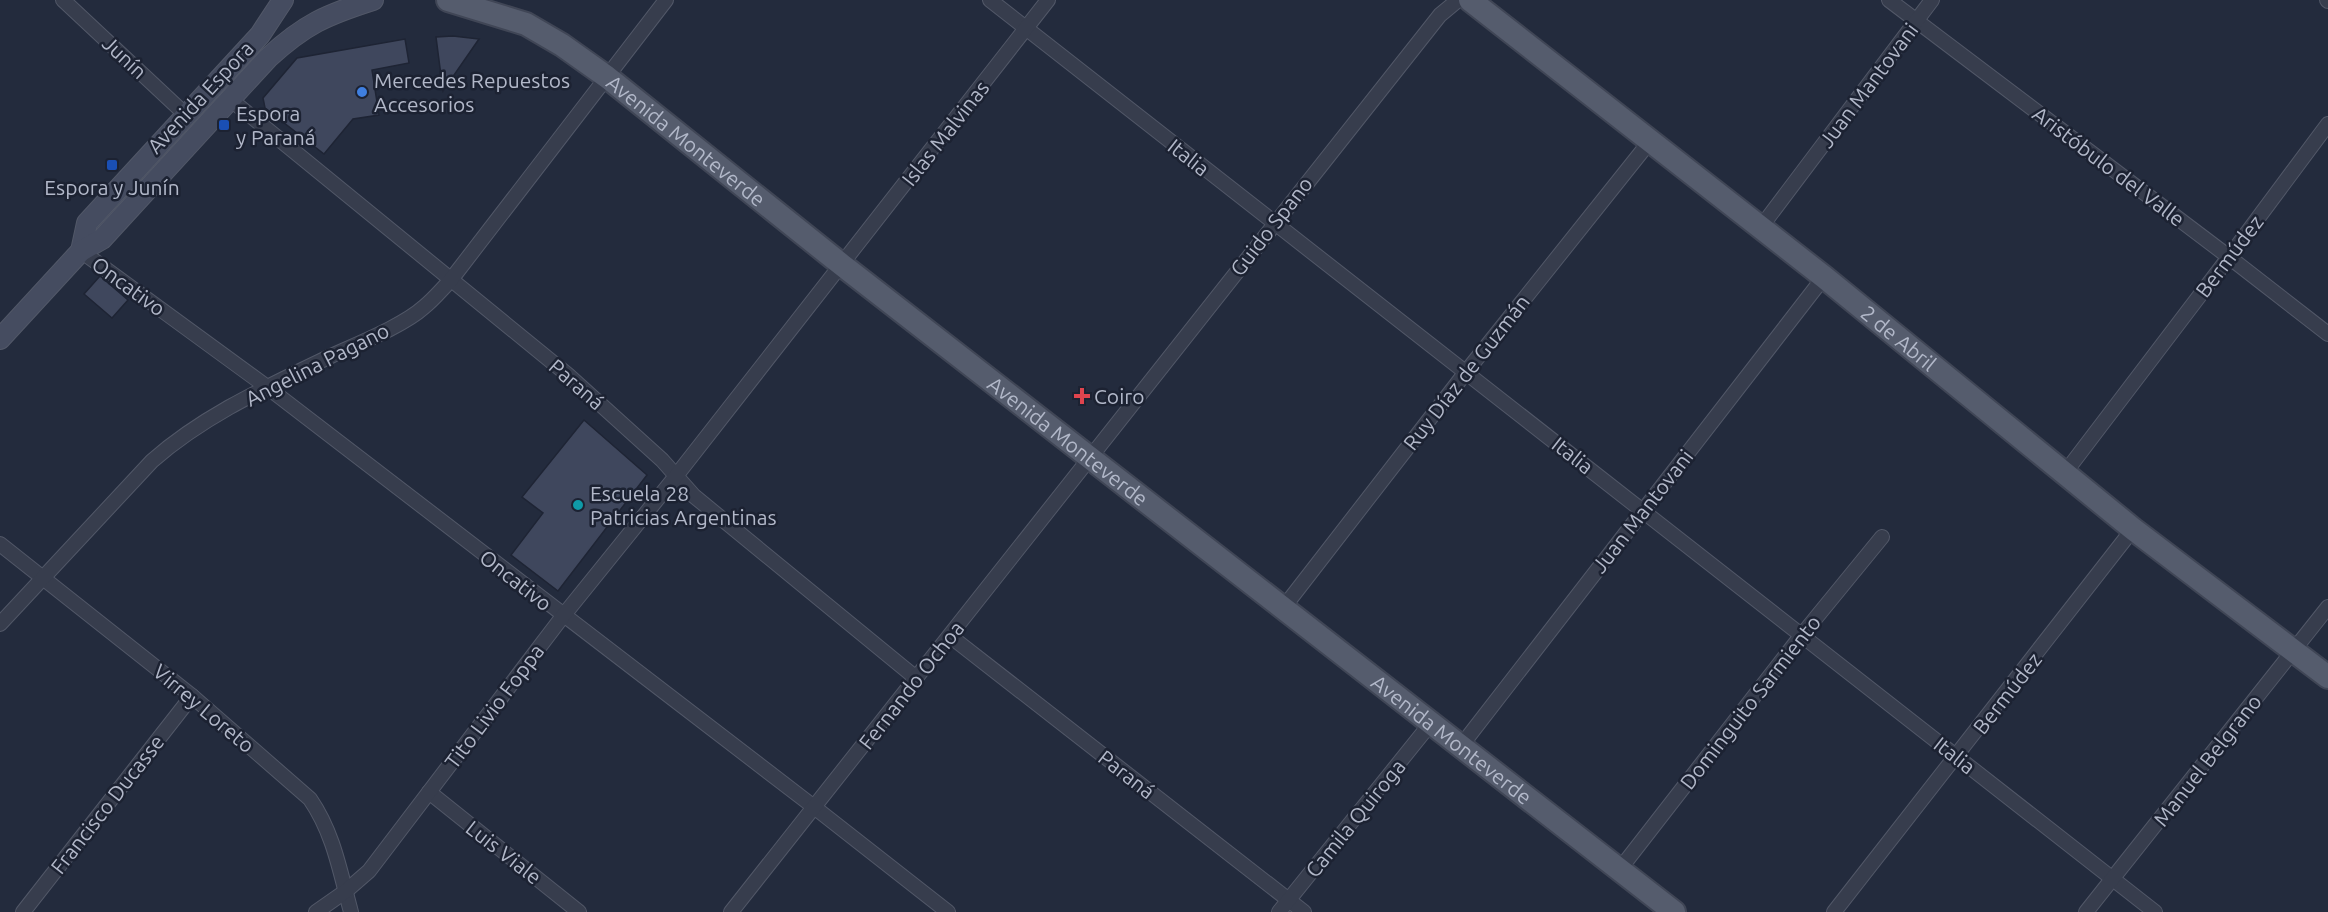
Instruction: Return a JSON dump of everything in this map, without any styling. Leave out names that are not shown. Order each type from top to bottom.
[{"type":"main road","name":"Avenida Espora","points":[[81,251],[87,223],[260,35],[283,0]]},
{"type":"main road","name":"Avenida Espora","points":[[0,339],[81,251],[102,240],[268,58],[313,22],[373,0]]},
{"type":"main road","name":"Avenida Monteverde","points":[[448,0],[526,24],[607,76],[842,265],[1674,912]]},
{"type":"main road","name":"2 de Abril","points":[[1470,0],[1824,277],[2133,529],[2328,677]]},
{"type":"street","name":"Junín","points":[[63,0],[186,115]]},
{"type":"street","name":"Angelina Pagano","points":[[0,624],[152,461],[175,441],[196,426],[267,387],[423,308],[450,281],[666,0]]},
{"type":"street","name":"Italia","points":[[990,0],[2155,912]]},
{"type":"street","name":"Islas Malvinas","points":[[842,265],[1048,0]]},
{"type":"street","name":"Guido Spano","points":[[1090,456],[1440,15],[1458,0]]},
{"type":"street","name":"Aristóbulo del Valle","points":[[1889,0],[2328,334]]},
{"type":"street","name":"Juan Mantovani","points":[[1761,227],[1932,0]]},
{"type":"street","name":"Paraná","points":[[230,99],[450,281],[568,375],[662,460],[694,496],[916,678]]},
{"type":"street","name":"Bermúdez","points":[[2064,474],[2328,124]]},
{"type":"street","name":"Ruy Díaz de Guzmán","points":[[1284,607],[1466,372],[1651,140]]},
{"type":"street","name":"Oncativo","points":[[81,251],[267,387],[948,912]]},
{"type":"street","name":"Tito Livio Foppa","points":[[316,912],[369,871],[563,616],[842,265]]},
{"type":"street","name":"Juan Mantovani","points":[[1461,746],[1642,509],[1824,277]]},
{"type":"street","name":"Fernando Ochoa","points":[[730,912],[1090,456]]},
{"type":"street","name":"Bermúdez","points":[[1834,912],[2133,529]]},
{"type":"street","name":"Dominguito Sarmiento","points":[[1620,869],[1801,636],[1882,537]]},
{"type":"street","name":"Virrey Loreto","points":[[0,544],[192,696],[310,799],[323,819],[333,843],[351,912]]},
{"type":"street","name":"Manuel Belgrano","points":[[2086,912],[2328,607]]},
{"type":"street","name":"Paraná","points":[[950,636],[1304,912]]},
{"type":"street","name":"Francisco Ducasse","points":[[23,912],[192,696]]},
{"type":"street","name":"Camila Quiroga","points":[[1279,912],[1431,723]]},
{"type":"street","name":"Luis Viale","points":[[429,792],[579,912]]},
{"type":"building","points":[[436,37],[479,39],[443,91]]},
{"type":"building","points":[[405,39],[409,63],[372,70],[379,115],[353,119],[324,154],[265,108],[263,98],[297,58]]},
{"type":"building","points":[[100,276],[128,300],[112,318],[84,294]]},
{"type":"building","name":"Escuela 28 Patricias Argentinas","points":[[584,420],[647,475],[558,591],[511,555],[543,513],[522,497]]},
{"type":"place","name":"Mercedes Repuestos Accesorios","points":[[362,92]]},
{"type":"place","name":"Espora y Paraná","points":[[224,125]]},
{"type":"place","name":"Espora y Junín","points":[[112,165]]},
{"type":"place","name":"Coiro","points":[[1082,396]]},
{"type":"place","name":"Escuela 28 Patricias Argentinas","points":[[578,505]]}]
